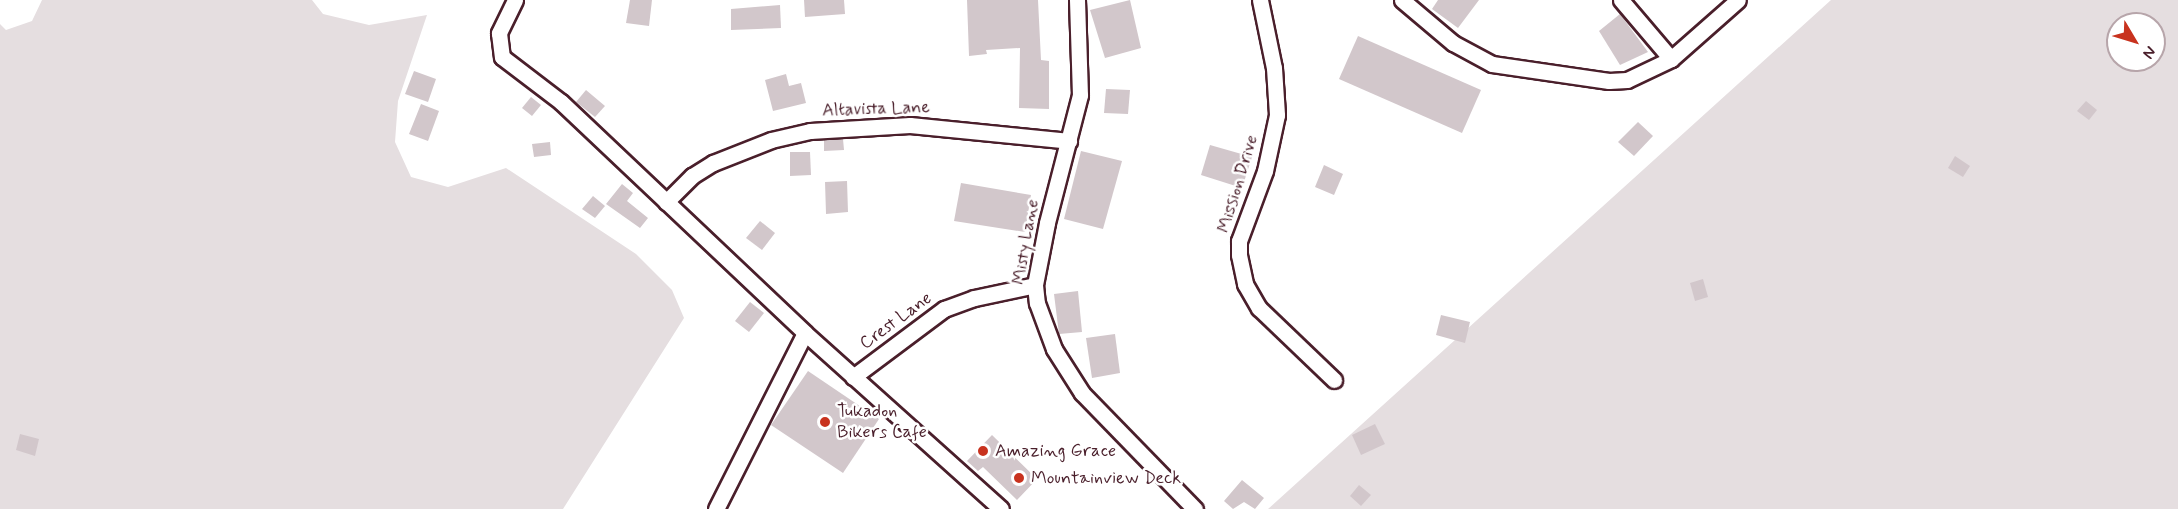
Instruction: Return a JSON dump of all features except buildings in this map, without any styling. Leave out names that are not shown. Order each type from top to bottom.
[{"type":"street","points":[[515,0],[499,33],[498,47],[511,66],[543,86],[805,333],[1001,509]]},
{"type":"street","name":"Mission Drive","points":[[1260,0],[1274,68],[1276,115],[1264,171],[1239,241],[1239,255],[1245,284],[1259,308],[1334,380]]},
{"type":"street","points":[[1402,0],[1453,43],[1492,64],[1609,81],[1627,80],[1671,59],[1738,0]]},
{"type":"street","points":[[1621,0],[1671,59]]},
{"type":"street","name":"Misty Lane","points":[[1081,1],[1080,95],[1035,285],[1043,325],[1067,373],[1194,509]]},
{"type":"street","name":"Altavista Lane","points":[[666,201],[692,176],[713,163],[771,140],[810,131],[910,125],[1070,141]]},
{"type":"street","name":"Crest Lane","points":[[853,377],[944,309],[974,298],[1035,285]]},
{"type":"street","points":[[716,509],[805,333]]},
{"type":"shaded area","points":[[42,0],[312,0],[323,14],[369,25],[427,15],[398,101],[395,142],[411,177],[448,187],[506,168],[636,254],[672,290],[684,318],[563,509],[0,509],[0,24],[6,30],[32,21]]},
{"type":"shaded area","points":[[1831,0],[2178,0],[2178,509],[1268,509]]},
{"type":"place","name":"Tukadon Bikers Cafe","points":[[825,422]]},
{"type":"place","name":"Amazing Grace","points":[[983,451]]},
{"type":"place","name":"Mountainview Deck","points":[[1019,478]]}]
